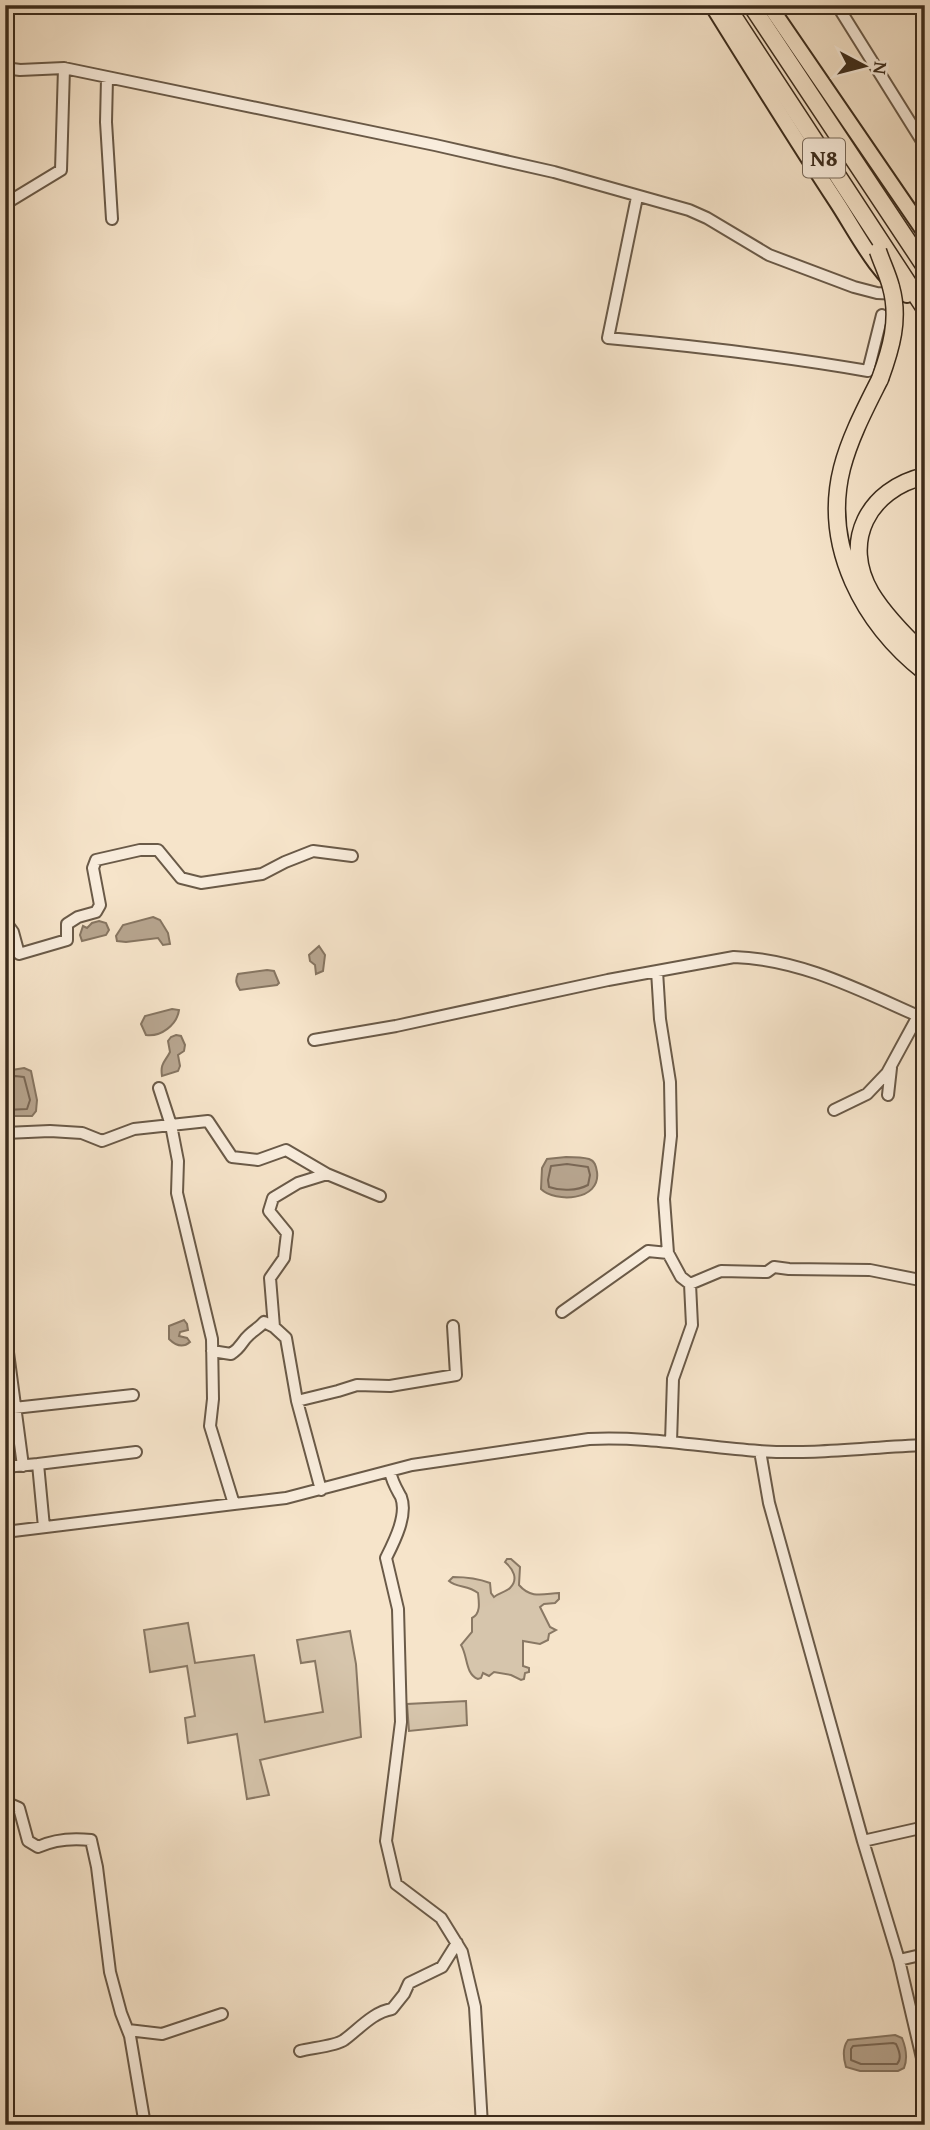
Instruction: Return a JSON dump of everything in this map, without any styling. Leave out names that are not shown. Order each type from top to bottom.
[{"type":"highway","name":"N8","points":[[726,5],[925,309]]},
{"type":"highway","name":"N8","points":[[751,5],[925,267]]},
{"type":"highway","points":[[866,221],[891,287],[895,321],[880,379],[842,468],[837,503],[838,537],[847,570],[865,603],[888,637],[925,672]]},
{"type":"highway","points":[[925,476],[893,489],[878,500],[860,532],[859,548],[863,575],[871,592],[887,615],[925,655]]},
{"type":"main road","points":[[712,5],[877,264],[897,288],[907,295]]},
{"type":"main road","points":[[769,5],[925,233]]},
{"type":"street","points":[[837,5],[925,146]]},
{"type":"street","points":[[5,68],[64,68],[448,148],[554,173],[689,210],[769,255],[854,287],[877,293],[907,295]]},
{"type":"street","points":[[5,204],[61,170],[64,68]]},
{"type":"street","points":[[107,78],[106,122],[112,219]]},
{"type":"street","points":[[637,197],[608,338],[739,351],[868,371],[882,316]]},
{"type":"street","points":[[5,920],[13,932],[19,954],[67,940],[67,924],[78,917],[96,912],[100,905],[93,868],[96,860],[120,853],[158,849],[181,878],[201,883],[262,874],[313,851],[352,856]]},
{"type":"street","points":[[314,1040],[396,1026],[608,979],[734,957],[754,958],[819,972],[921,1017],[887,1073],[867,1094],[834,1110]]},
{"type":"street","points":[[657,971],[660,1019],[670,1082],[671,1136],[664,1199],[668,1253],[681,1277],[691,1284]]},
{"type":"street","points":[[888,1095],[891,1066]]},
{"type":"street","points":[[159,1088],[178,1161],[177,1192],[212,1339],[213,1399],[210,1426],[234,1504]]},
{"type":"street","points":[[5,1133],[82,1133],[102,1141],[134,1129],[208,1121],[232,1157],[258,1160],[286,1150],[327,1174],[380,1196]]},
{"type":"street","points":[[274,1327],[270,1278],[284,1258],[287,1233],[269,1211],[273,1198],[298,1182],[327,1174]]},
{"type":"street","points":[[562,1312],[648,1251],[668,1253]]},
{"type":"street","points":[[691,1284],[720,1271],[767,1272],[774,1266],[870,1270],[925,1281]]},
{"type":"street","points":[[671,1441],[673,1379],[692,1325],[691,1284]]},
{"type":"street","points":[[212,1351],[231,1354],[264,1322],[286,1338],[297,1401],[321,1490]]},
{"type":"street","points":[[297,1401],[357,1385],[390,1386],[456,1375],[453,1326]]},
{"type":"street","points":[[7,1345],[10,1408],[23,1466]]},
{"type":"street","points":[[10,1408],[133,1395]]},
{"type":"street","points":[[5,1532],[260,1503],[321,1490],[412,1465],[589,1439],[671,1441],[760,1451],[796,1452],[925,1445]]},
{"type":"street","points":[[760,1451],[769,1503],[863,1842],[899,1960],[925,2071]]},
{"type":"street","points":[[5,1467],[136,1452]]},
{"type":"street","points":[[38,1464],[44,1527]]},
{"type":"street","points":[[390,1471],[393,1485],[402,1500],[400,1532],[386,1558],[398,1609],[401,1722],[386,1841],[396,1884],[441,1918],[461,1952],[475,2007],[482,2125]]},
{"type":"street","points":[[5,1802],[19,1808],[28,1841],[38,1847],[75,1838],[91,1840],[110,1972],[128,2030],[145,2125]]},
{"type":"street","points":[[863,1842],[925,1827]]},
{"type":"street","points":[[300,2051],[343,2042],[352,2032],[385,2010],[391,2009],[404,1994],[409,1983],[442,1967],[457,1943]]},
{"type":"street","points":[[899,1960],[925,1954]]},
{"type":"street","points":[[128,2030],[162,2034],[222,2014]]},
{"type":"shaded area","points":[[507,1559],[520,1567],[519,1585],[528,1592],[538,1595],[559,1593],[559,1599],[555,1603],[540,1607],[550,1627],[556,1630],[549,1634],[548,1640],[540,1644],[523,1641],[523,1666],[529,1668],[524,1679],[494,1672],[489,1676],[483,1673],[478,1679],[469,1669],[461,1645],[472,1632],[472,1618],[479,1607],[478,1593],[449,1581],[453,1577],[462,1577],[490,1583],[494,1597],[513,1585],[512,1571],[505,1562]]},
{"type":"shaded area","points":[[188,1623],[195,1663],[254,1655],[265,1722],[323,1712],[315,1661],[301,1663],[297,1640],[350,1631],[356,1664],[361,1737],[260,1760],[269,1795],[247,1799],[237,1734],[188,1743],[185,1718],[195,1716],[187,1666],[150,1672],[144,1630]]},
{"type":"shaded area","points":[[466,1701],[467,1725],[409,1731],[407,1704]]},
{"type":"water","points":[[153,917],[160,920],[168,933],[170,944],[163,945],[158,938],[117,941],[116,936],[123,925]]},
{"type":"water","points":[[99,921],[106,923],[109,930],[106,935],[82,941],[80,935],[83,926],[87,928]]},
{"type":"water","points":[[319,946],[325,955],[323,971],[316,974],[315,965],[310,961],[309,955]]},
{"type":"water","points":[[274,971],[279,983],[277,985],[240,990],[236,982],[238,974]]},
{"type":"water","points":[[172,1009],[179,1010],[172,1025],[163,1032],[146,1035],[141,1024],[145,1016]]},
{"type":"water","points":[[176,1035],[181,1036],[185,1045],[184,1051],[178,1055],[180,1066],[178,1071],[162,1076],[162,1065],[170,1052],[168,1041]]},
{"type":"water","points":[[24,1068],[31,1071],[37,1100],[36,1111],[32,1116],[5,1116],[5,1074]]},
{"type":"water","points":[[586,1158],[595,1164],[596,1182],[585,1194],[576,1197],[556,1196],[541,1189],[542,1168],[547,1159]]},
{"type":"water","points":[[184,1320],[188,1330],[180,1332],[179,1336],[190,1342],[179,1345],[169,1339],[169,1326]]},
{"type":"water","points":[[895,2035],[902,2038],[905,2046],[904,2068],[898,2071],[860,2071],[846,2067],[844,2053],[848,2040]]}]
